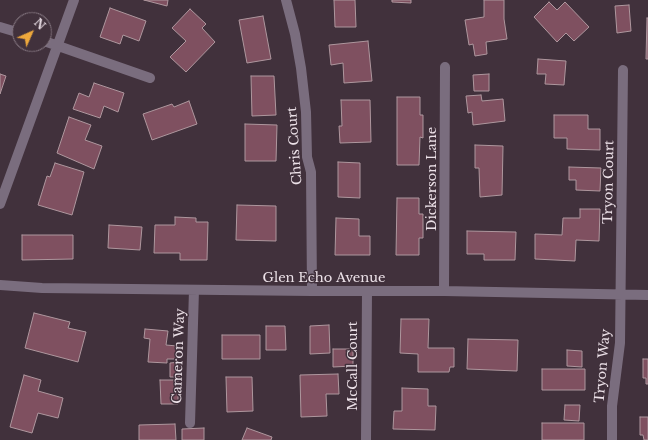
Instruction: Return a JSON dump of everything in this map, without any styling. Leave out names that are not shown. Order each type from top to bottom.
[{"type":"street","points":[[0,204],[74,0]]},
{"type":"street","name":"Chris Court","points":[[286,0],[295,34],[306,112],[307,157],[311,172],[312,292]]},
{"type":"street","points":[[0,27],[12,31]]},
{"type":"street","points":[[52,44],[150,78]]},
{"type":"street","name":"Dickerson Lane","points":[[444,291],[445,67]]},
{"type":"street","name":"Tryon Court","points":[[621,295],[623,70]]},
{"type":"street","name":"Glen Echo Avenue","points":[[0,285],[42,288],[312,292],[444,291],[648,295]]},
{"type":"street","name":"Cameron Way","points":[[190,423],[194,290]]},
{"type":"street","name":"McCall Court","points":[[366,440],[367,291]]},
{"type":"street","name":"Tryon Way","points":[[612,440],[612,406],[620,343],[621,295]]},
{"type":"building","points":[[144,0],[168,0],[167,6]]},
{"type":"building","points":[[334,0],[355,0],[356,27],[335,27]]},
{"type":"building","points":[[392,0],[411,0],[411,3],[392,2]]},
{"type":"building","points":[[484,0],[504,0],[504,19],[507,39],[486,42],[487,54],[475,56],[473,44],[469,45],[465,20],[484,17]]},
{"type":"building","points":[[549,2],[557,10],[565,2],[589,27],[574,41],[566,33],[557,42],[534,17]]},
{"type":"building","points":[[629,5],[631,31],[617,33],[615,6]]},
{"type":"building","points":[[110,8],[146,21],[139,41],[123,35],[120,44],[100,37]]},
{"type":"building","points":[[190,9],[206,24],[202,28],[215,42],[186,72],[170,57],[186,41],[172,28]]},
{"type":"building","points":[[263,16],[271,59],[247,63],[239,20]]},
{"type":"building","points":[[647,18],[648,59],[646,59]]},
{"type":"building","points":[[368,41],[372,81],[344,83],[343,63],[331,65],[329,45]]},
{"type":"building","points":[[538,59],[566,61],[564,85],[545,84],[546,74],[537,74]]},
{"type":"building","points":[[0,74],[6,76],[0,94]]},
{"type":"building","points":[[489,74],[489,91],[474,91],[473,75]]},
{"type":"building","points":[[251,76],[274,76],[276,115],[252,116]]},
{"type":"building","points":[[94,83],[124,93],[118,112],[104,106],[100,118],[73,109],[79,93],[89,97]]},
{"type":"building","points":[[481,95],[482,101],[503,99],[505,121],[473,125],[472,112],[468,113],[466,96]]},
{"type":"building","points":[[397,97],[420,97],[420,115],[423,115],[423,138],[420,137],[419,165],[397,165]]},
{"type":"building","points":[[341,100],[370,100],[371,142],[340,143],[339,126],[342,126]]},
{"type":"building","points":[[189,101],[197,124],[152,140],[143,114],[172,104],[174,107]]},
{"type":"building","points":[[554,115],[588,115],[588,129],[600,129],[600,150],[567,149],[567,138],[554,138]]},
{"type":"building","points":[[69,117],[91,125],[85,140],[102,146],[94,169],[57,153]]},
{"type":"building","points":[[245,124],[277,125],[276,161],[245,161]]},
{"type":"building","points":[[475,145],[503,146],[502,195],[480,197],[479,168],[475,168]]},
{"type":"building","points":[[338,162],[360,163],[360,198],[338,197]]},
{"type":"building","points":[[55,163],[84,172],[72,215],[38,205],[47,176],[50,177]]},
{"type":"building","points":[[569,167],[601,168],[600,191],[576,190],[576,180],[569,180]]},
{"type":"building","points":[[397,198],[419,198],[419,214],[423,214],[423,238],[419,238],[419,255],[396,255]]},
{"type":"building","points":[[237,205],[276,206],[276,241],[236,240]]},
{"type":"building","points":[[580,209],[600,209],[599,241],[576,240],[575,261],[535,259],[535,234],[562,235],[563,218],[580,218]]},
{"type":"building","points":[[175,217],[196,218],[196,222],[208,222],[207,260],[180,260],[180,253],[154,253],[155,225],[175,225]]},
{"type":"building","points":[[336,218],[359,219],[359,236],[370,236],[370,255],[335,255]]},
{"type":"building","points":[[109,225],[142,227],[140,250],[108,248]]},
{"type":"building","points":[[467,231],[516,232],[515,260],[484,260],[484,254],[467,254]]},
{"type":"building","points":[[22,235],[73,235],[73,259],[22,260]]},
{"type":"building","points":[[34,313],[70,322],[68,328],[86,332],[78,362],[25,348]]},
{"type":"building","points":[[401,319],[429,319],[428,348],[454,348],[454,367],[450,367],[449,372],[418,372],[418,354],[400,353]]},
{"type":"building","points":[[329,325],[330,353],[310,354],[310,326]]},
{"type":"building","points":[[266,326],[285,326],[286,350],[266,350]]},
{"type":"building","points":[[145,329],[168,331],[166,345],[177,346],[176,359],[167,359],[167,363],[148,362],[150,339],[144,338]]},
{"type":"building","points":[[222,335],[260,335],[260,359],[222,359]]},
{"type":"building","points":[[468,339],[518,340],[517,371],[467,369]]},
{"type":"building","points":[[333,349],[353,349],[353,366],[333,367]]},
{"type":"building","points":[[567,350],[582,351],[582,367],[567,366]]},
{"type":"building","points":[[643,359],[648,359],[648,384],[646,384],[646,378],[643,378]]},
{"type":"building","points":[[180,362],[180,377],[170,377],[170,363]]},
{"type":"building","points":[[542,369],[585,369],[585,390],[542,390]]},
{"type":"building","points":[[338,374],[339,394],[326,394],[327,416],[301,417],[300,375]]},
{"type":"building","points":[[24,375],[41,380],[38,391],[63,398],[58,418],[38,413],[32,433],[10,427]]},
{"type":"building","points":[[226,377],[252,377],[253,411],[227,412]]},
{"type":"building","points":[[160,380],[178,380],[178,404],[161,404]]},
{"type":"building","points":[[402,388],[428,389],[428,406],[436,406],[435,430],[393,429],[394,411],[402,411]]},
{"type":"building","points":[[565,405],[580,405],[579,421],[564,420]]},
{"type":"building","points":[[640,417],[648,417],[648,440],[644,440],[643,435],[640,435]]},
{"type":"building","points":[[542,423],[584,423],[584,440],[542,440]]},
{"type":"building","points":[[175,424],[176,440],[139,440],[139,425]]},
{"type":"building","points":[[204,428],[204,440],[182,440],[182,429]]},
{"type":"building","points":[[247,428],[272,437],[271,440],[242,440]]}]
